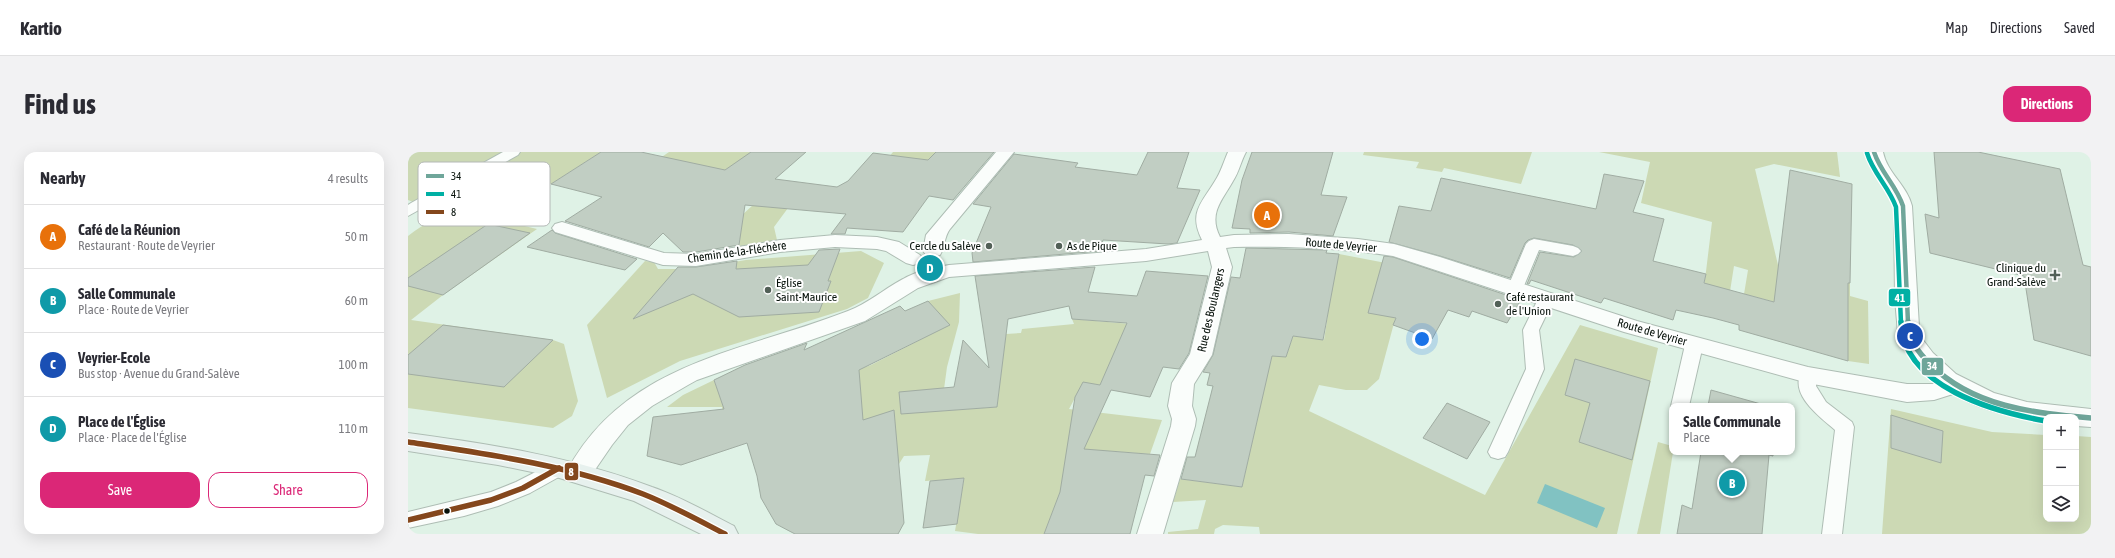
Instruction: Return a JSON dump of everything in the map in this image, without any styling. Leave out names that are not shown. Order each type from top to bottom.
[{"type":"main road","points":[[408,442],[522,459],[569,470],[644,494],[725,534]]},
{"type":"street","name":"Rue des Boulangers","points":[[1150,534],[1183,426],[1184,419],[1180,402],[1183,383],[1201,354],[1222,267],[1222,260],[1213,244],[1206,226],[1204,212],[1209,201],[1223,182],[1237,152]]},
{"type":"street","points":[[1874,152],[1876,164],[1895,188],[1903,205],[1905,290],[1910,336],[1924,359],[1954,385],[1973,395],[2021,410],[2091,418]]},
{"type":"street","points":[[933,251],[936,235],[943,225],[1000,158]]},
{"type":"street","name":"Chemin de-la-Fléchère","points":[[562,228],[664,258],[677,260],[716,258],[780,246],[835,241],[877,243],[892,246],[913,259]]},
{"type":"street","name":"Route de Veyrier","points":[[569,470],[619,420],[647,397],[667,386],[708,367],[857,316],[911,283],[929,276],[949,271],[1146,255],[1234,241],[1289,240],[1358,245],[1416,255],[1632,327],[1808,375],[1907,394],[1920,394],[1954,385]]},
{"type":"street","points":[[911,283],[911,264],[913,259],[919,255],[933,251],[938,252],[946,260],[949,271]]},
{"type":"lane","points":[[495,162],[513,152]]},
{"type":"lane","points":[[408,212],[418,205]]},
{"type":"lane","points":[[1515,289],[1534,244],[1573,251]]},
{"type":"lane","points":[[1498,452],[1535,369],[1531,330],[1546,299]]},
{"type":"lane","points":[[1681,403],[1694,345]]},
{"type":"lane","points":[[1808,375],[1807,387],[1820,407],[1845,427],[1832,534]]},
{"type":"lane","points":[[408,520],[458,510],[495,498],[569,470]]},
{"type":"green space","points":[[408,152],[601,152],[551,184],[550,162],[418,162],[418,204],[408,200]]},
{"type":"green space","points":[[669,152],[751,152],[744,158],[762,178],[621,185]]},
{"type":"green space","points":[[893,152],[936,152],[903,191],[872,178]]},
{"type":"green space","points":[[1364,152],[1532,152],[1521,184],[1444,168],[1442,172],[1416,168],[1419,162],[1363,155]]},
{"type":"green space","points":[[1599,152],[1837,152],[1840,177],[1774,164],[1755,169],[1778,265],[1850,283],[1850,296],[1868,301],[1869,364],[1848,361],[1848,321],[1744,294],[1748,270],[1734,266],[1728,304],[1704,288],[1712,222],[1641,203],[1650,162]]},
{"type":"green space","points":[[753,205],[788,208],[774,227],[777,240],[739,248],[740,238],[715,240]]},
{"type":"green space","points":[[524,226],[537,229],[443,295],[411,320],[553,340],[564,344],[578,401],[572,416],[553,428],[408,408],[408,236],[421,227]]},
{"type":"green space","points":[[861,251],[884,263],[868,298],[847,309],[680,361],[607,398],[587,325],[645,261],[654,262],[658,269],[691,269],[746,260]]},
{"type":"green space","points":[[1339,254],[1412,268],[1401,297],[1379,379],[1367,390],[1346,390],[1319,385],[1309,411],[1485,495],[1580,325],[1658,348],[1617,534],[1260,534],[1259,527],[1223,525],[1215,529],[1214,534],[1168,534],[1168,532],[1198,529],[1206,500],[1173,502],[1180,479],[1242,487],[1263,394],[1268,355],[1286,357],[1293,336],[1324,340],[1328,314],[1290,310]]},
{"type":"green space","points":[[960,293],[959,322],[947,367],[941,411],[997,407],[1006,334],[1021,333],[1022,329],[1074,324],[1072,319],[1131,324],[1100,385],[1083,383],[1069,409],[1162,420],[1150,454],[1109,451],[1061,491],[1044,534],[978,534],[955,531],[964,479],[925,481],[930,455],[904,456],[874,504],[868,501],[848,373],[871,365],[949,325],[928,301]]},
{"type":"green space","points":[[779,353],[789,384],[741,399],[744,426],[724,432],[722,407],[667,407],[683,395],[714,380],[719,394],[742,387],[736,369]]},
{"type":"green space","points":[[1891,409],[1992,432],[2043,435],[2043,522],[2079,522],[2079,436],[2091,437],[2091,534],[1882,534]]},
{"type":"green space","points":[[1658,442],[1669,445],[1669,455],[1673,455],[1660,534],[1637,534]]},
{"type":"water","points":[[1545,484],[1605,508],[1597,528],[1537,503]]},
{"type":"building","points":[[601,152],[641,152],[725,170],[751,152],[806,152],[775,179],[837,187],[848,181],[873,153],[928,160],[936,152],[994,152],[953,200],[929,196],[903,232],[847,228],[845,234],[831,234],[846,214],[745,205],[739,245],[696,252],[683,252],[663,233],[649,247],[565,221],[602,197],[551,184]]},
{"type":"building","points":[[1148,152],[1189,152],[1177,188],[1200,190],[1177,243],[1168,244],[1103,240],[1100,251],[973,262],[972,253],[991,207],[973,204],[1014,154],[1078,163],[1075,167],[1137,175]]},
{"type":"building","points":[[1252,152],[1333,152],[1321,195],[1347,197],[1333,236],[1289,232],[1250,233],[1250,229],[1232,228],[1242,180]]},
{"type":"building","points":[[1934,152],[1978,152],[2060,169],[2083,265],[2091,267],[2091,356],[2034,340],[2024,276],[1930,253],[1925,214],[1939,218]]},
{"type":"building","points":[[1790,170],[1852,184],[1850,283],[1848,283],[1848,361],[1739,330],[1739,325],[1713,318],[1676,310],[1673,320],[1604,298],[1601,303],[1531,280],[1529,284],[1527,284],[1540,252],[1574,257],[1582,251],[1573,245],[1534,238],[1528,240],[1525,243],[1510,278],[1389,242],[1399,206],[1431,211],[1441,178],[1596,209],[1604,174],[1644,181],[1633,212],[1664,219],[1653,261],[1706,274],[1704,283],[1774,302]]},
{"type":"building","points":[[485,226],[497,226],[530,233],[443,295],[408,286],[408,278]]},
{"type":"building","points":[[552,230],[555,233],[637,259],[625,270],[527,247]]},
{"type":"building","points":[[1246,248],[1327,250],[1326,253],[1339,254],[1323,340],[1293,336],[1286,357],[1272,356],[1242,487],[1181,479],[1187,457],[1195,457],[1213,386],[1207,385],[1210,373],[1203,372],[1213,355],[1231,277],[1240,278]]},
{"type":"building","points":[[840,249],[828,281],[831,281],[819,312],[739,317],[693,294],[633,319],[678,267],[696,267],[737,261],[736,269],[808,265],[819,250]]},
{"type":"building","points":[[1384,256],[1393,257],[1521,300],[1507,323],[1472,311],[1469,317],[1448,310],[1432,339],[1393,325],[1396,318],[1368,313]]},
{"type":"building","points":[[1095,267],[1088,292],[1137,296],[1146,271],[1208,276],[1189,353],[1179,369],[1163,367],[1150,397],[1111,390],[1084,449],[1160,455],[1154,476],[1145,475],[1130,534],[1044,534],[1060,492],[1075,397],[1083,382],[1100,385],[1127,323],[1072,319],[1069,306],[1008,319],[997,407],[901,414],[899,392],[954,387],[963,340],[989,368],[975,276]]},
{"type":"building","points":[[928,301],[950,325],[859,370],[863,420],[894,410],[904,523],[898,534],[795,534],[776,524],[761,498],[757,476],[747,443],[681,465],[647,456],[653,417],[724,409],[714,380],[745,365],[807,343],[804,350],[900,306],[905,311]]},
{"type":"building","points":[[443,325],[553,340],[504,387],[408,374],[408,355]]},
{"type":"building","points":[[1575,359],[1650,381],[1632,460],[1579,442],[1590,403],[1565,395]]},
{"type":"building","points":[[1711,390],[1757,403],[1709,403]]},
{"type":"building","points":[[1447,403],[1490,422],[1467,459],[1423,438]]},
{"type":"building","points":[[1891,415],[1943,431],[1941,463],[1891,448]]},
{"type":"building","points":[[1701,455],[1769,455],[1762,534],[1677,534],[1682,505],[1692,509]]},
{"type":"building","points":[[964,478],[957,524],[923,528],[930,481]]},
{"type":"transit line","name":"34","points":[[1874,152],[1879,167],[1898,192],[1903,206],[1908,327],[1912,340],[1922,356],[1941,375],[1960,388],[2001,405],[2024,410],[2091,418]]},
{"type":"transit line","name":"41","points":[[1867,153],[1869,161],[1890,193],[1896,207],[1901,328],[1905,342],[1911,353],[1930,374],[1944,386],[1959,395],[1993,409],[2043,420]]},
{"type":"transit line","name":"8","points":[[408,442],[468,451],[585,475],[653,498],[725,534]]},
{"type":"transit line","name":"8","points":[[408,520],[491,500],[523,488],[559,468]]},
{"type":"place","name":"Café de la Réunion","points":[[1267,215]]},
{"type":"place","name":"Cercle du Salève","points":[[989,246]]},
{"type":"place","name":"As de Pique","points":[[1059,246]]},
{"type":"place","name":"Place de l'Église","points":[[930,268]]},
{"type":"place","name":"Clinique du Grand-Salève","points":[[2055,275]]},
{"type":"place","name":"Église Saint-Maurice","points":[[768,290]]},
{"type":"place","name":"Café restaurant de l'Union","points":[[1498,304]]},
{"type":"place","name":"Veyrier-Ecole","points":[[1910,336]]},
{"type":"place","name":"Salle Communale","points":[[1732,483]]}]
